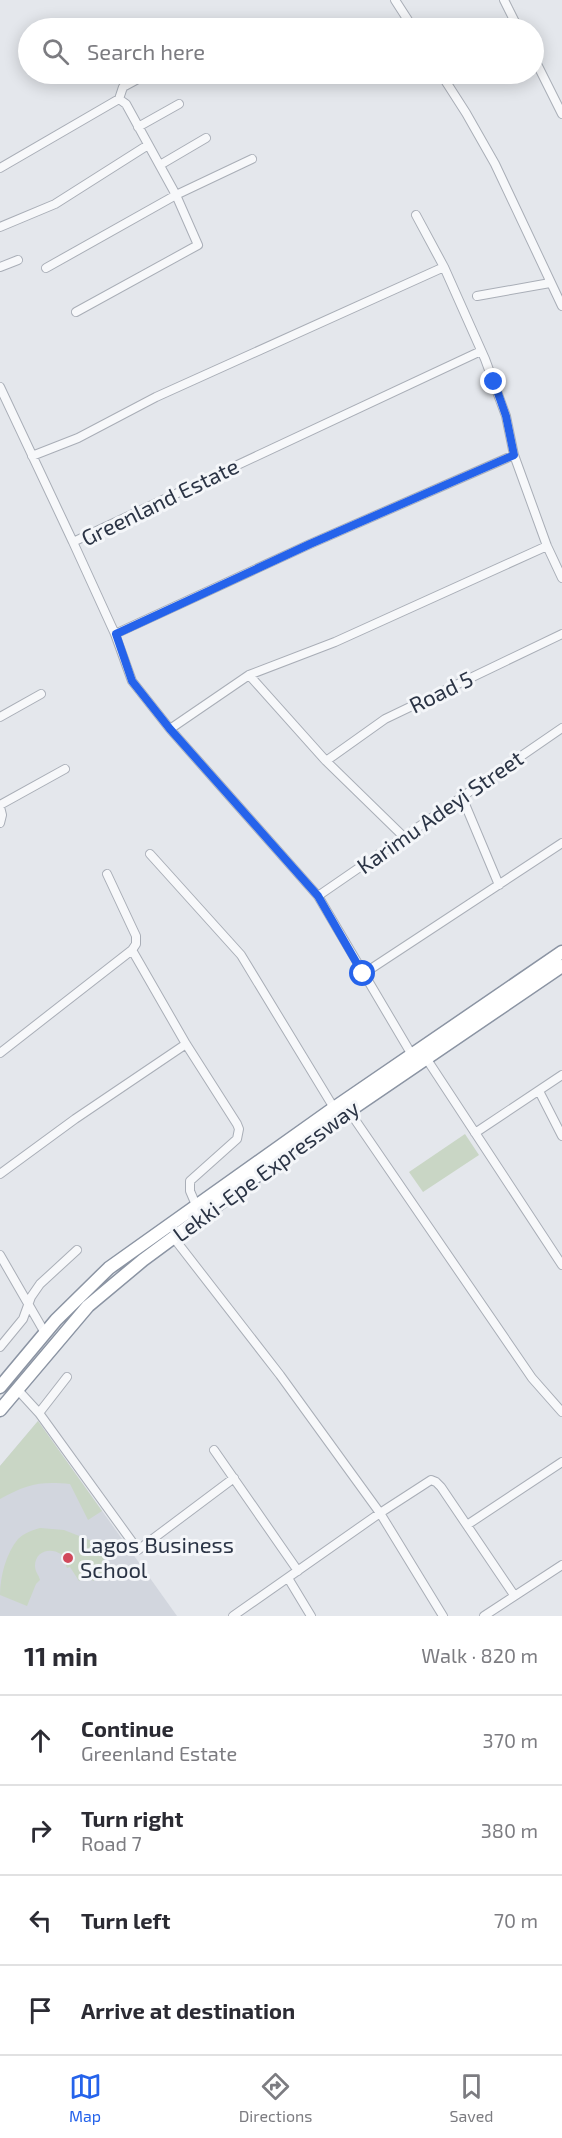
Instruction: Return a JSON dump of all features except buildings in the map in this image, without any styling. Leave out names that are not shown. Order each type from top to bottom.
[{"type":"highway","name":"Lekki-Epe Expressway","points":[[0,1410],[88,1306],[173,1237],[426,1058],[562,952]]},
{"type":"highway","name":"Lekki-Epe Expressway","points":[[0,1387],[73,1302],[109,1268],[412,1055],[511,994],[562,966]]},
{"type":"street","points":[[395,0],[407,18]]},
{"type":"street","points":[[504,0],[513,18]]},
{"type":"street","points":[[544,78],[562,114]]},
{"type":"street","points":[[0,168],[119,99],[123,87],[129,84]]},
{"type":"street","points":[[447,84],[495,164],[562,306]]},
{"type":"street","points":[[76,312],[198,245],[160,165],[126,104],[119,99]]},
{"type":"street","points":[[138,127],[179,104]]},
{"type":"street","points":[[160,165],[206,138]]},
{"type":"street","points":[[0,227],[55,204],[148,145]]},
{"type":"street","points":[[46,268],[176,195],[252,159]]},
{"type":"street","points":[[416,215],[444,267],[481,351],[506,416],[514,455],[547,546],[562,578]]},
{"type":"street","points":[[0,267],[18,260]]},
{"type":"street","points":[[32,456],[78,438],[156,397],[444,267]]},
{"type":"street","points":[[477,296],[550,283]]},
{"type":"street","name":"Greenland Estate","points":[[412,1055],[318,896],[170,729],[132,681],[116,634],[73,542],[481,351]]},
{"type":"street","points":[[0,387],[73,542]]},
{"type":"street","points":[[116,634],[310,544],[514,455]]},
{"type":"street","points":[[170,729],[249,675],[335,642],[547,546]]},
{"type":"street","name":"Road 5","points":[[326,761],[385,719],[562,634]]},
{"type":"street","points":[[249,675],[326,761],[405,838]]},
{"type":"street","points":[[0,717],[41,694]]},
{"type":"street","name":"Karimu Adeyi Street","points":[[318,896],[562,728]]},
{"type":"street","points":[[1,813],[65,769]]},
{"type":"street","points":[[462,797],[499,885]]},
{"type":"street","points":[[363,974],[562,843]]},
{"type":"street","points":[[150,854],[241,955],[334,1108]]},
{"type":"street","points":[[0,1053],[132,950],[136,944],[136,936],[107,874]]},
{"type":"street","points":[[132,950],[186,1044],[239,1129],[237,1139],[190,1181],[190,1191],[196,1205]]},
{"type":"street","points":[[0,1174],[75,1119],[186,1044]]},
{"type":"street","points":[[426,1058],[562,1265]]},
{"type":"street","points":[[475,1134],[562,1074]]},
{"type":"street","points":[[539,1091],[562,1137]]},
{"type":"street","points":[[349,1111],[532,1378],[562,1412]]},
{"type":"street","points":[[173,1237],[280,1375],[380,1513],[443,1616]]},
{"type":"street","points":[[0,1347],[23,1318],[28,1303],[45,1279],[77,1250]]},
{"type":"street","points":[[0,1255],[45,1333]]},
{"type":"street","points":[[39,1413],[67,1377]]},
{"type":"street","points":[[17,1389],[39,1413],[138,1550],[234,1478]]},
{"type":"street","points":[[214,1450],[298,1571]]},
{"type":"street","points":[[467,1525],[562,1462]]},
{"type":"street","points":[[233,1616],[431,1480],[441,1487],[514,1595]]},
{"type":"street","points":[[484,1616],[562,1565]]},
{"type":"street","points":[[288,1578],[311,1616]]},
{"type":"shaded area","name":"Lagos Business School","points":[[38,1421],[177,1616],[0,1616],[0,1466]]},
{"type":"green space","points":[[465,1134],[479,1155],[423,1192],[409,1172]]},
{"type":"green space","points":[[38,1421],[102,1511],[88,1520],[70,1484],[34,1485],[0,1499],[0,1466]]},
{"type":"green space","points":[[40,1528],[64,1530],[92,1541],[110,1569],[93,1581],[88,1575],[79,1581],[70,1567],[67,1568],[61,1554],[48,1551],[40,1554],[36,1561],[35,1568],[40,1580],[27,1606],[0,1595],[4,1565],[10,1551],[23,1535]]},
{"type":"place","name":"Lagos Business School","points":[[68,1558]]},
{"type":"route","points":[[363,974],[318,896],[170,729],[132,681],[116,634],[310,544],[514,455],[506,416],[494,382]]}]
